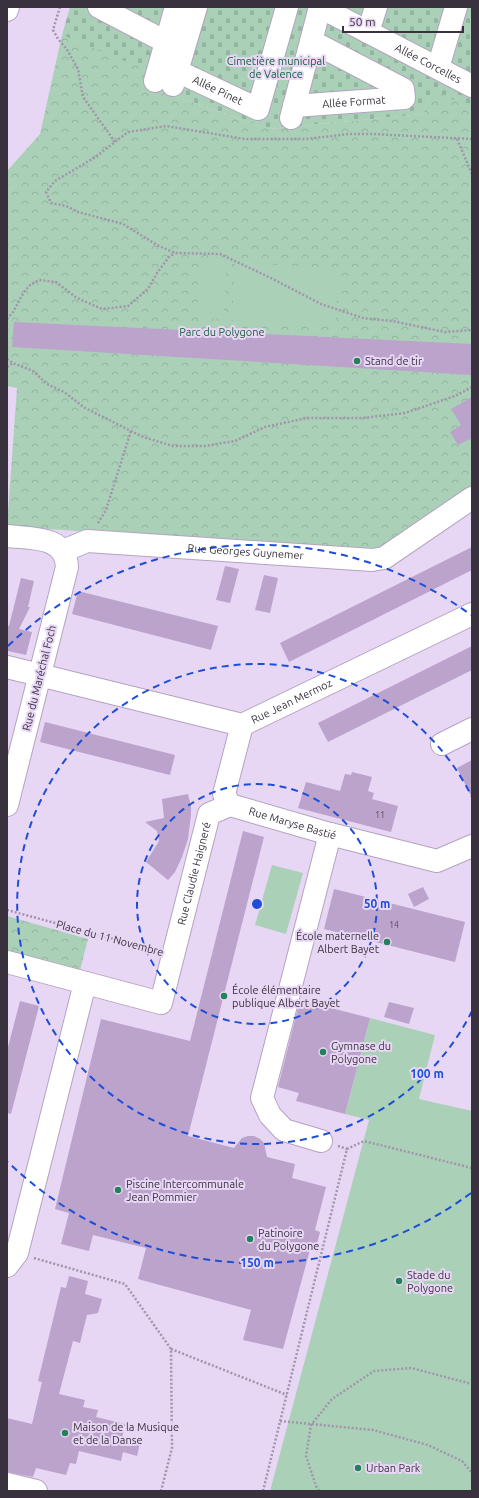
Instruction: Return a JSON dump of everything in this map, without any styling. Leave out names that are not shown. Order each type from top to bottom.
[{"type":"street","points":[[99,7],[166,42]]},
{"type":"street","points":[[168,79],[166,42],[176,7]]},
{"type":"street","points":[[168,79],[196,7]]},
{"type":"street","name":"Allée Pinet","points":[[168,79],[258,109],[287,7]]},
{"type":"street","points":[[311,41],[320,7]]},
{"type":"street","name":"Allée Corcelles","points":[[320,7],[472,86]]},
{"type":"street","points":[[368,32],[376,7]]},
{"type":"street","points":[[438,68],[456,7]]},
{"type":"street","name":"Allée Format","points":[[311,41],[403,89],[404,98],[292,112],[311,41]]},
{"type":"street","name":"Rue Georges Guynemer","points":[[63,550],[87,541],[372,560],[384,558],[472,498]]},
{"type":"street","points":[[7,536],[46,540],[56,544],[63,550]]},
{"type":"street","name":"Rue du Maréchal Foch","points":[[7,805],[67,567],[67,558],[63,550]]},
{"type":"street","name":"Rue Jean Mermoz","points":[[7,668],[242,725],[472,614]]},
{"type":"street","points":[[230,805],[224,794],[242,725]]},
{"type":"street","points":[[442,744],[472,729]]},
{"type":"street","name":"Rue Maryse Bastié","points":[[230,805],[330,834],[437,861],[472,846]]},
{"type":"street","name":"Rue Claudie Haigneré","points":[[173,955],[209,814],[230,805]]},
{"type":"street","points":[[321,1141],[284,1130],[270,1115],[262,1098],[330,834]]},
{"type":"street","name":"Place du 11 Novembre","points":[[7,962],[161,1003],[173,955]]},
{"type":"street","points":[[12,1260],[84,983]]},
{"type":"street","points":[[7,1484],[36,1491]]},
{"type":"path","points":[[60,7],[53,30],[58,39],[66,48],[78,69],[83,97],[115,142]]},
{"type":"path","points":[[472,139],[349,134],[306,139],[245,139],[166,126],[128,132],[94,158],[55,181],[46,192],[50,203],[66,206],[78,212],[122,224],[157,245],[175,253],[220,254],[321,304],[363,318],[392,321],[445,332],[472,330]]},
{"type":"path","points":[[457,139],[472,174]]},
{"type":"path","points":[[7,319],[13,312],[24,292],[30,285],[39,280],[56,282],[78,298],[102,309],[128,306],[148,289],[157,273],[169,257],[175,253]]},
{"type":"path","points":[[7,359],[33,371],[47,384],[64,392],[85,408],[143,437],[173,446],[205,446],[235,441],[265,427],[307,418],[363,418],[405,413],[455,396],[472,387]]},
{"type":"path","points":[[7,367],[13,363]]},
{"type":"path","points":[[87,541],[106,510],[131,430]]},
{"type":"path","name":"Place du 11 Novembre","points":[[7,910],[173,955]]},
{"type":"path","points":[[263,1491],[347,1149],[364,1141],[472,1168]]},
{"type":"path","points":[[12,1260],[125,1284],[170,1349],[172,1448],[162,1491]]},
{"type":"path","points":[[170,1349],[287,1395]]},
{"type":"path","points":[[319,1491],[306,1456],[311,1425],[332,1399],[374,1371],[411,1368],[472,1384]]},
{"type":"path","points":[[280,1421],[374,1430],[428,1445],[462,1461],[472,1473]]},
{"type":"green space","name":"Cimetière municipal de Valence","points":[[70,7],[472,7],[472,110],[433,90],[423,114],[269,129],[145,86],[62,35]]},
{"type":"green space","name":"Parc du Polygone","points":[[62,35],[149,71],[145,86],[269,129],[423,114],[433,89],[472,110],[472,487],[382,546],[368,552],[7,526],[17,388],[7,386],[7,171],[40,134]]},
{"type":"green space","points":[[200,261],[227,263],[223,319],[197,318]]},
{"type":"green space","points":[[235,262],[339,269],[335,327],[232,320]]},
{"type":"green space","points":[[272,865],[303,873],[286,934],[255,925]]},
{"type":"green space","points":[[7,916],[88,939],[78,978],[7,957]]},
{"type":"green space","name":"Stade du Polygone","points":[[370,1018],[435,1035],[419,1099],[472,1111],[472,1491],[270,1491],[369,1120],[345,1114]]},
{"type":"building","name":"Stand de tir","points":[[14,322],[472,344],[472,375],[12,347]]},
{"type":"building","points":[[472,397],[472,442],[470,439],[458,445],[450,432],[461,425],[451,409]]},
{"type":"building","points":[[472,547],[472,570],[289,662],[280,643]]},
{"type":"building","points":[[225,566],[239,569],[230,603],[216,600]]},
{"type":"building","points":[[264,575],[278,578],[270,613],[255,610]]},
{"type":"building","points":[[21,578],[34,581],[28,607],[30,607],[19,629],[32,632],[26,655],[8,651],[7,653],[7,626],[9,626]]},
{"type":"building","points":[[78,591],[218,626],[211,650],[72,614]]},
{"type":"building","points":[[472,646],[472,670],[328,742],[318,723]]},
{"type":"building","points":[[45,722],[175,755],[170,775],[40,742]]},
{"type":"building","points":[[472,760],[472,798],[457,768]]},
{"type":"building","points":[[352,772],[372,777],[368,791],[374,793],[372,799],[398,806],[391,832],[298,808],[306,782],[340,791],[345,774],[351,775]]},
{"type":"building","points":[[188,794],[191,815],[188,839],[175,872],[168,880],[146,862],[159,841],[157,831],[145,822],[164,818],[162,799]]},
{"type":"building","points":[[243,831],[264,837],[188,1136],[234,1148],[242,1138],[254,1136],[264,1143],[267,1157],[295,1164],[292,1178],[326,1187],[315,1230],[320,1232],[316,1247],[311,1246],[283,1349],[243,1340],[251,1310],[138,1279],[146,1248],[93,1235],[89,1251],[61,1244],[69,1213],[55,1209],[101,1019],[190,1041]]},
{"type":"building","points":[[423,887],[429,899],[414,907],[408,894]]},
{"type":"building","points":[[334,889],[465,922],[455,962],[324,929]]},
{"type":"building","name":"Gymnase du Polygone","points":[[300,1000],[370,1018],[345,1114],[296,1101],[299,1093],[278,1087]]},
{"type":"building","points":[[20,1001],[39,1006],[11,1114],[7,1113],[7,1051]]},
{"type":"building","points":[[389,1002],[414,1008],[409,1024],[384,1017]]},
{"type":"building","name":"Maison de la Musique et de la Danse","points":[[69,1276],[88,1281],[85,1294],[102,1299],[98,1313],[87,1315],[80,1343],[73,1341],[59,1394],[85,1400],[83,1407],[98,1410],[96,1417],[125,1424],[122,1439],[140,1443],[137,1456],[123,1452],[121,1461],[79,1451],[76,1464],[70,1463],[66,1475],[36,1468],[33,1477],[7,1472],[7,1418],[32,1424],[42,1382],[38,1381],[61,1287],[66,1288]]},
{"type":"place","name":"Stand de tir","points":[[357,361]]},
{"type":"place","name":"École maternelle Albert Bayet","points":[[387,942]]},
{"type":"place","name":"École élémentaire publique Albert Bayet","points":[[224,996]]},
{"type":"place","name":"Gymnase du Polygone","points":[[323,1052]]},
{"type":"place","name":"Piscine Intercommunale Jean Pommier","points":[[118,1190]]},
{"type":"place","name":"Patinoire du Polygone","points":[[250,1239]]},
{"type":"place","name":"Stade du Polygone","points":[[399,1281]]},
{"type":"place","name":"Maison de la Musique et de la Danse","points":[[65,1433]]},
{"type":"place","name":"Urban Park","points":[[358,1468]]}]
